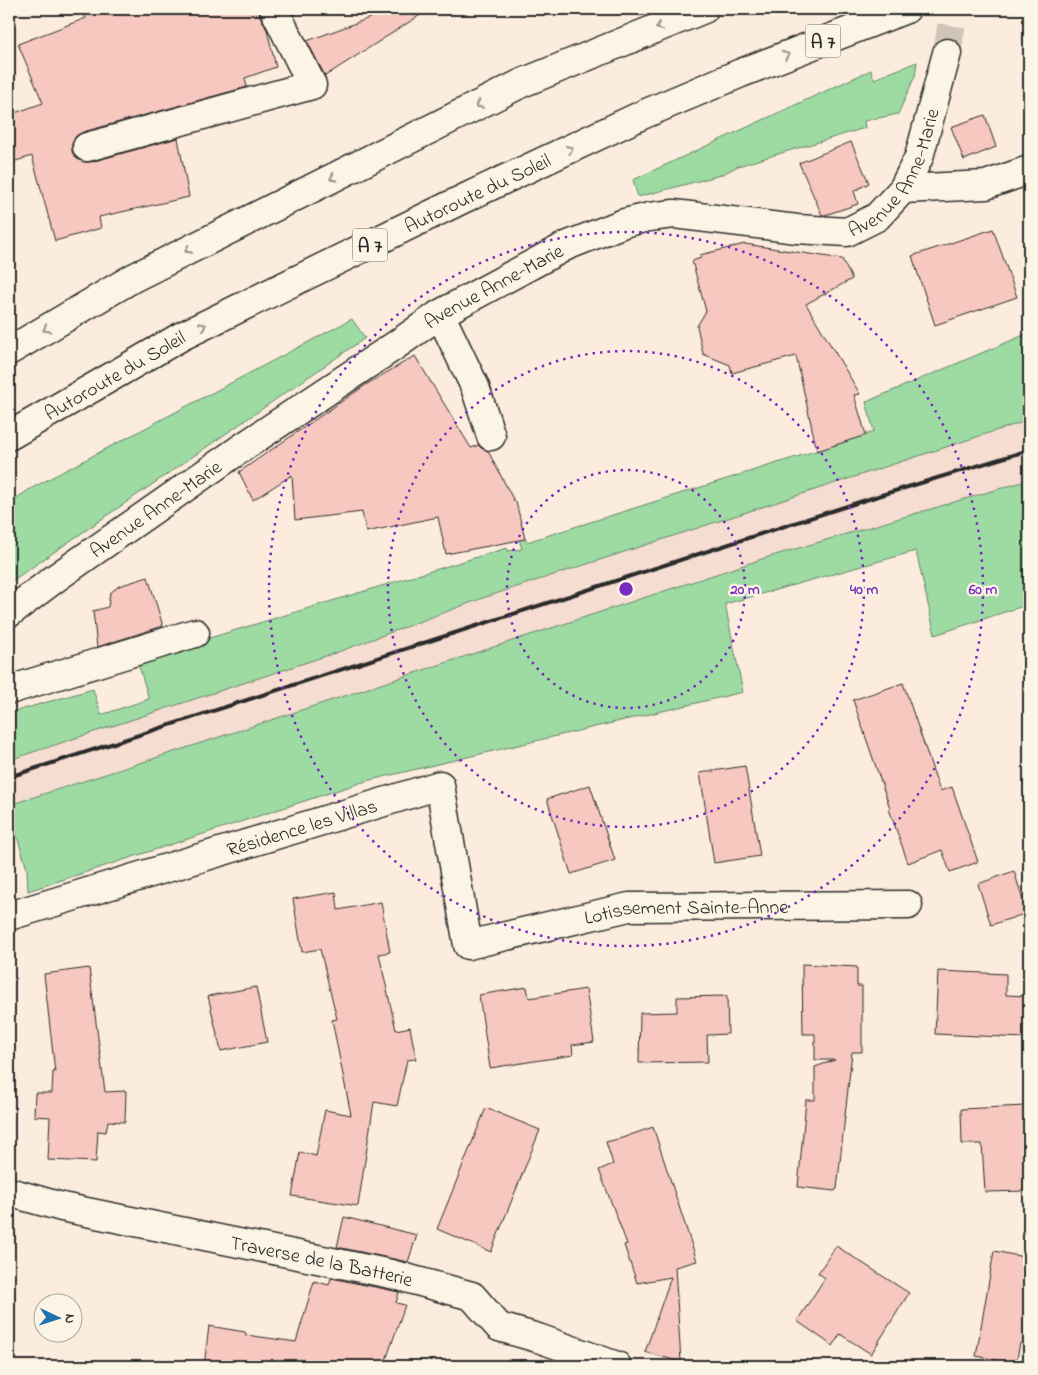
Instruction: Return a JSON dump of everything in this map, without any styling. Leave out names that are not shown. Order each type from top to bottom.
[{"type":"main road","points":[[87,147],[312,85],[274,9]]},
{"type":"main road","points":[[9,351],[133,278],[522,82],[704,9]]},
{"type":"main road","name":"Autoroute du Soleil","points":[[9,436],[182,336],[465,198],[642,115],[741,73],[906,9]]},
{"type":"main road","name":"Avenue Anne-Marie","points":[[9,613],[57,577],[243,447],[440,314],[566,246],[624,223],[674,214],[797,229],[847,232],[877,217],[903,189],[919,157],[947,53]]},
{"type":"main road","points":[[903,189],[986,185],[1029,170]]},
{"type":"main road","points":[[440,314],[475,387],[491,436]]},
{"type":"main road","points":[[9,690],[195,633]]},
{"type":"main road","name":"Résidence les Villas","points":[[9,916],[440,785],[468,946]]},
{"type":"main road","name":"Lotissement Sainte-Anne","points":[[468,946],[629,907],[908,905]]},
{"type":"main road","name":"Traverse de la Batterie","points":[[9,1192],[62,1207],[391,1274],[472,1296],[499,1327],[538,1338],[606,1365]]},
{"type":"shaded area","points":[[1029,420],[1029,480],[765,558],[9,805],[9,760],[338,652],[483,598]]},
{"type":"green space","points":[[917,62],[915,76],[898,114],[864,121],[865,128],[738,166],[721,175],[638,197],[633,180],[871,70],[874,79]]},
{"type":"green space","points":[[352,319],[365,338],[9,583],[9,503],[30,489]]},
{"type":"green space","points":[[1029,333],[1029,420],[483,598],[338,652],[9,760],[9,713],[93,689],[101,715],[149,699],[137,660],[507,548],[508,551],[522,549],[519,539],[525,538],[527,542],[866,435],[874,431],[866,402]]},
{"type":"green space","points":[[1029,480],[1029,604],[935,635],[916,551],[725,604],[743,692],[366,781],[28,891],[27,869],[15,830],[9,832],[9,805],[765,558]]},
{"type":"building","points":[[82,9],[258,9],[267,30],[276,67],[245,78],[247,87],[83,132],[76,136],[72,144],[72,152],[76,158],[84,162],[91,162],[178,138],[189,197],[99,217],[101,228],[55,241],[32,156],[9,163],[9,115],[43,103],[18,44],[86,18]]},
{"type":"building","points":[[394,9],[423,9],[425,12],[325,76],[307,41]]},
{"type":"building","points":[[985,115],[996,147],[964,160],[951,127]]},
{"type":"building","points":[[851,142],[869,183],[854,191],[858,204],[822,215],[799,163]]},
{"type":"building","points":[[993,229],[1017,297],[935,325],[912,256]]},
{"type":"building","points":[[745,244],[842,259],[852,279],[806,304],[860,394],[854,395],[866,435],[817,451],[796,356],[732,373],[730,365],[703,354],[697,326],[706,311],[692,261],[701,258],[700,255]]},
{"type":"building","points":[[415,356],[471,448],[479,445],[488,451],[516,502],[525,539],[446,554],[438,517],[366,532],[362,512],[295,520],[292,475],[253,500],[239,472],[367,384]]},
{"type":"building","points":[[148,577],[163,626],[97,647],[93,611],[108,607],[110,593],[119,586]]},
{"type":"building","points":[[903,683],[940,791],[952,787],[978,862],[950,872],[942,850],[908,863],[853,700]]},
{"type":"building","points":[[745,766],[760,856],[714,863],[700,773]]},
{"type":"building","points":[[590,785],[615,860],[571,874],[547,799]]},
{"type":"building","points":[[1014,871],[1027,913],[991,925],[978,884]]},
{"type":"building","points":[[336,892],[338,910],[381,902],[390,952],[379,954],[396,1030],[410,1027],[416,1059],[407,1060],[397,1106],[374,1102],[358,1206],[292,1196],[300,1152],[316,1156],[325,1110],[351,1115],[332,1020],[337,1019],[320,949],[302,952],[293,899]]},
{"type":"building","points":[[802,964],[857,967],[857,986],[862,986],[862,1052],[852,1052],[837,1189],[835,1191],[798,1187],[806,1100],[815,1100],[815,1067],[835,1060],[815,1060],[815,1034],[803,1034]]},
{"type":"building","points":[[89,968],[105,1092],[126,1091],[125,1122],[108,1121],[106,1132],[98,1131],[96,1162],[48,1160],[50,1117],[34,1116],[35,1093],[52,1093],[53,1072],[55,1072],[44,974]]},
{"type":"building","points":[[938,971],[1006,974],[1006,995],[1026,996],[1025,1038],[935,1034]]},
{"type":"building","points":[[256,987],[267,1042],[221,1051],[208,996]]},
{"type":"building","points":[[527,987],[529,998],[586,989],[594,1042],[572,1045],[573,1055],[490,1068],[479,995]]},
{"type":"building","points":[[727,996],[728,1034],[707,1035],[708,1062],[639,1063],[640,1013],[677,1012],[677,997]]},
{"type":"building","points":[[1026,1106],[1029,1191],[985,1192],[982,1144],[962,1144],[961,1109]]},
{"type":"building","points":[[486,1108],[540,1130],[491,1252],[437,1229]]},
{"type":"building","points":[[653,1127],[697,1261],[675,1267],[681,1362],[645,1352],[671,1277],[637,1283],[624,1245],[627,1244],[599,1170],[613,1164],[606,1142]]},
{"type":"building","points":[[344,1217],[417,1235],[408,1262],[337,1247]]},
{"type":"building","points":[[836,1246],[909,1293],[871,1354],[840,1334],[833,1346],[797,1321],[825,1278],[818,1273]]},
{"type":"building","points":[[994,1251],[1029,1258],[1029,1345],[1020,1343],[1016,1364],[976,1356]]},
{"type":"building","points":[[331,1278],[399,1292],[396,1303],[405,1305],[384,1366],[204,1366],[209,1326],[245,1332],[246,1335],[296,1342],[314,1281],[329,1285]]},
{"type":"tunnel","points":[[947,53],[954,9]]},
{"type":"railway","points":[[9,777],[875,497],[1029,450]]}]
